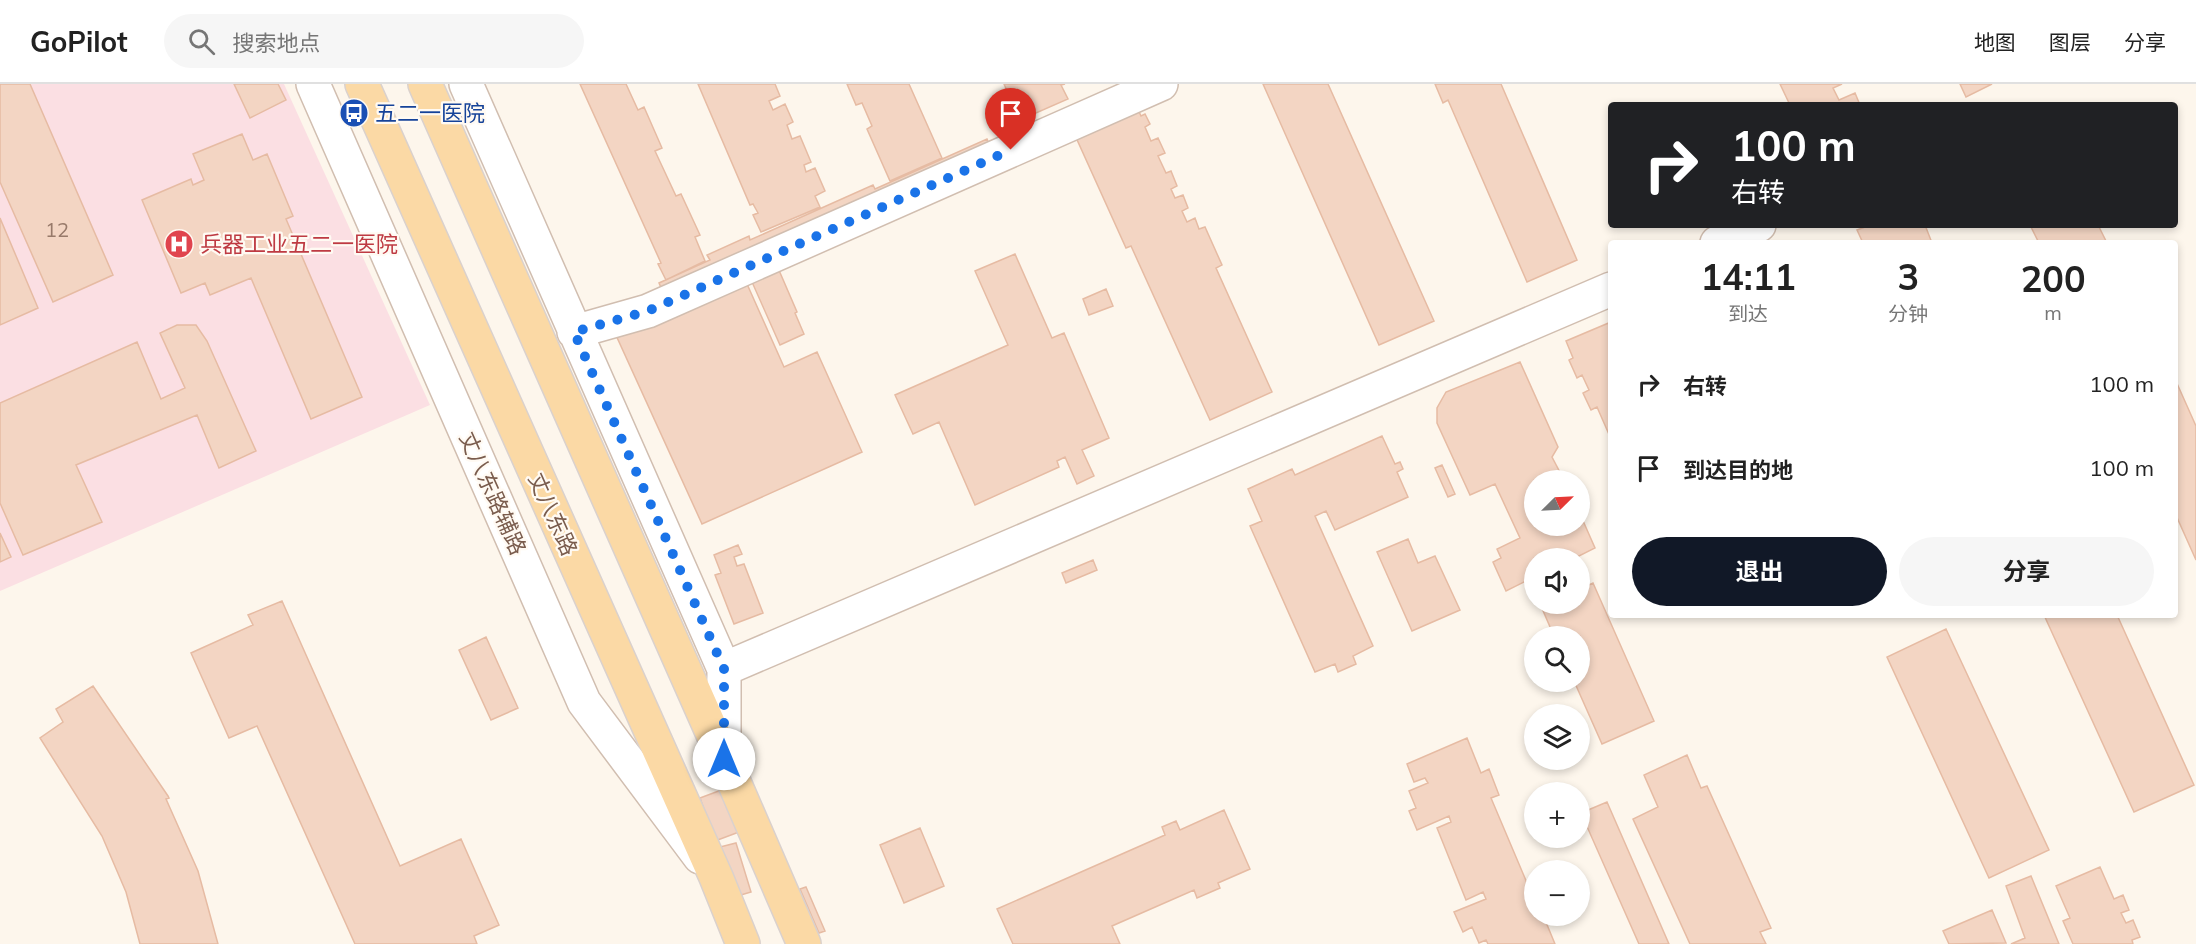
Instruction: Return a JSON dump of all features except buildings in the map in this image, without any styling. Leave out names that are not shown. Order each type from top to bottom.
[{"type":"main road","name":"丈八东路","points":[[362,84],[716,878],[743,944]]},
{"type":"main road","points":[[424,84],[804,944]]},
{"type":"street","name":"丈八东路辅路","points":[[313,84],[584,702],[716,878]]},
{"type":"street","points":[[466,84],[724,669],[724,759]]},
{"type":"street","points":[[574,332],[648,311],[1161,84]]},
{"type":"street","points":[[1725,240],[1753,228]]},
{"type":"street","points":[[724,669],[1608,290]]},
{"type":"shaded area","name":"兵器工业五二一医院","points":[[0,84],[284,84],[430,405],[0,591]]},
{"type":"place","name":"五二一医院","points":[[354,113]]},
{"type":"place","name":"兵器工业五二一医院","points":[[179,244]]},
{"type":"route","points":[[724,759],[724,669],[574,332],[648,311],[1011,150]]}]
